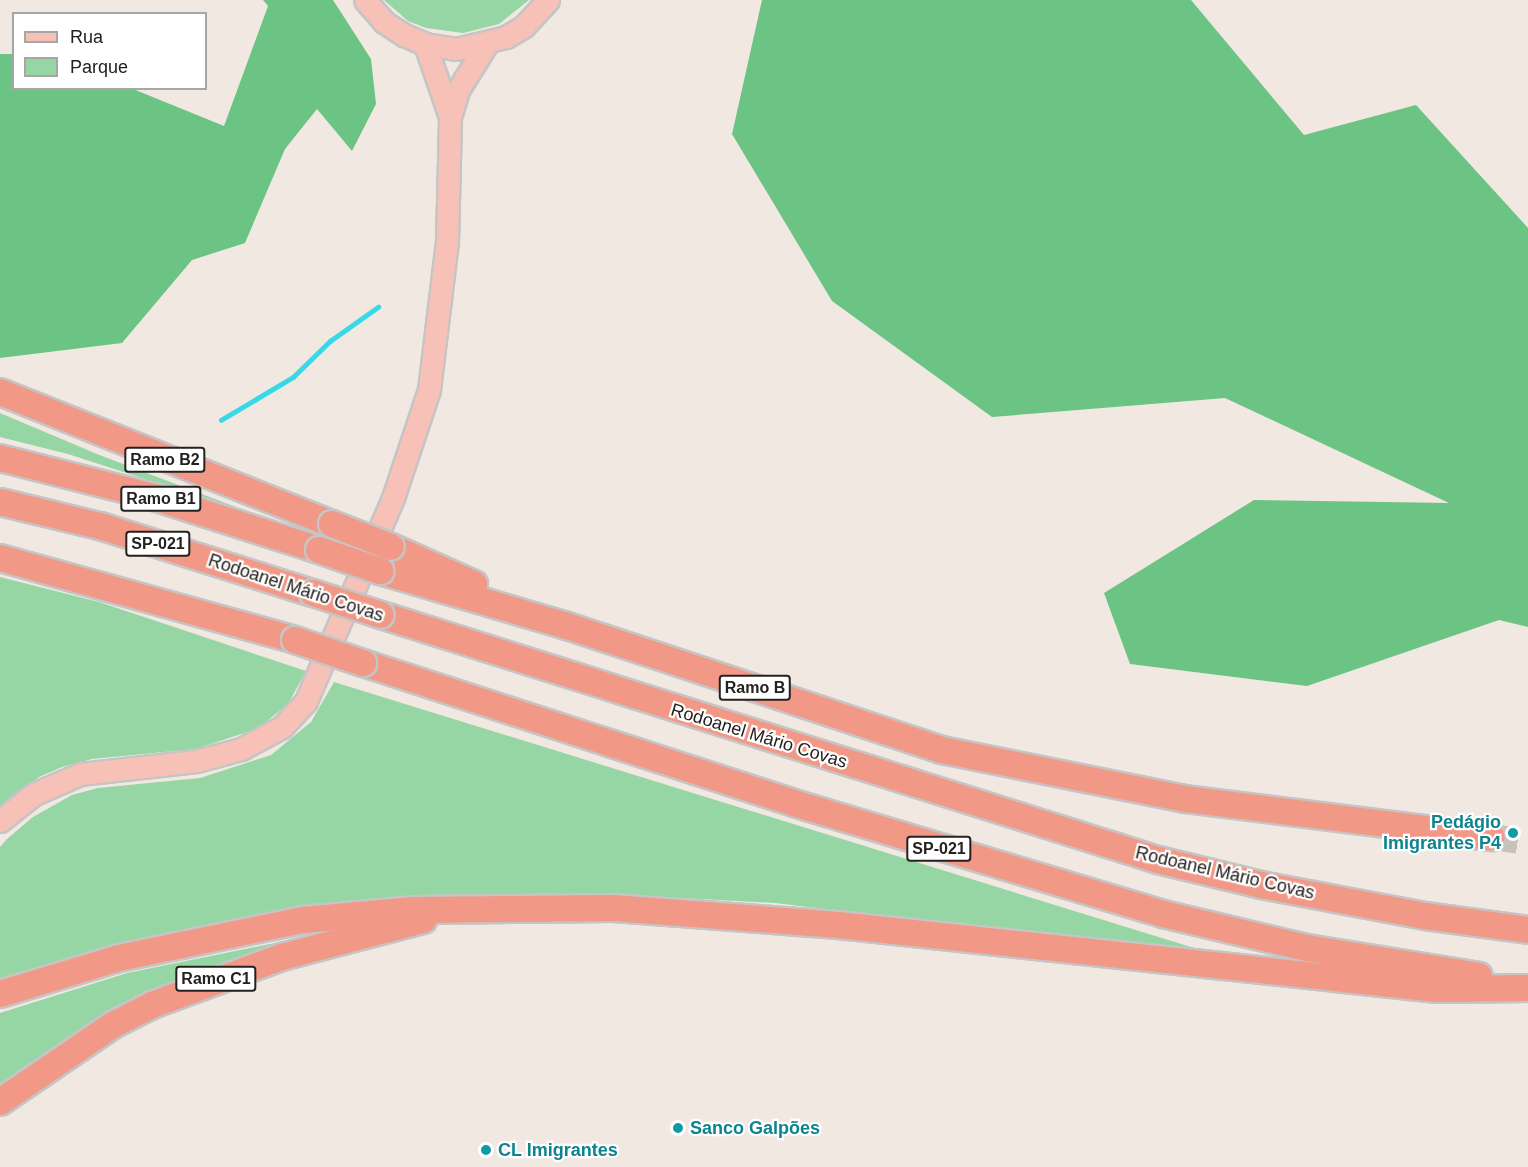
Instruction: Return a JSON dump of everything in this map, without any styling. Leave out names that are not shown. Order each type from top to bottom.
[{"type":"highway","name":"Ramo B2","points":[[0,392],[391,547],[567,626]]},
{"type":"highway","name":"Ramo B1","points":[[0,458],[154,497],[380,571],[567,626]]},
{"type":"highway","name":"Rodoanel Mário Covas","points":[[0,502],[100,526],[1158,860],[1261,885],[1425,916],[1528,930]]},
{"type":"highway","name":"SP-021","points":[[0,558],[101,583],[295,640],[810,808],[1163,914],[1307,948],[1528,983]]},
{"type":"highway","name":"Ramo B","points":[[567,626],[942,750],[1185,799],[1492,837]]},
{"type":"highway","points":[[0,994],[118,958],[216,936],[303,920],[412,910],[674,911],[1438,988],[1528,988]]},
{"type":"highway","name":"Ramo C1","points":[[0,1102],[113,1025],[184,992],[282,957],[456,910]]},
{"type":"main road","points":[[365,0],[384,22],[425,44],[456,49],[486,45],[524,26],[548,0]]},
{"type":"main road","points":[[425,44],[450,117]]},
{"type":"main road","points":[[0,821],[34,794],[80,774],[196,760],[241,749],[282,727],[306,701],[393,498],[429,390],[447,242],[450,117],[458,90],[486,45]]},
{"type":"green space","points":[[263,0],[333,0],[371,59],[376,104],[352,151],[317,109],[285,149],[245,243],[192,260],[122,343],[0,358],[0,54],[12,54],[12,90],[135,90],[224,126],[268,6]]},
{"type":"green space","points":[[384,0],[529,0],[499,24],[463,33],[426,28],[408,21]]},
{"type":"green space","points":[[762,0],[1191,0],[1304,135],[1416,105],[1528,228],[1528,627],[1499,620],[1307,686],[1130,664],[1104,593],[1254,500],[1449,503],[1225,398],[992,417],[832,301],[732,134]]},
{"type":"green space","points":[[0,413],[97,454],[262,517],[68,454],[0,437]]},
{"type":"green space","points":[[0,577],[99,602],[306,671],[288,704],[257,729],[195,749],[92,759],[62,767],[39,777],[0,806]]},
{"type":"green space","points":[[334,682],[1220,956],[775,903],[645,896],[515,896],[449,899],[184,932],[119,945],[0,980],[0,847],[7,839],[33,817],[72,795],[98,788],[200,778],[271,755],[311,722]]},
{"type":"green space","points":[[319,934],[208,968],[138,1000],[70,1039],[0,1089],[0,1013],[127,973]]},
{"type":"waterway","points":[[221,420],[293,377],[330,341],[378,307]]},
{"type":"tunnel","points":[[1492,837],[1528,842]]},
{"type":"place","name":"Pedágio Imigrantes P4","points":[[1513,833]]},
{"type":"place","name":"Sanco Galpões","points":[[678,1128]]},
{"type":"place","name":"CL Imigrantes","points":[[486,1150]]}]
